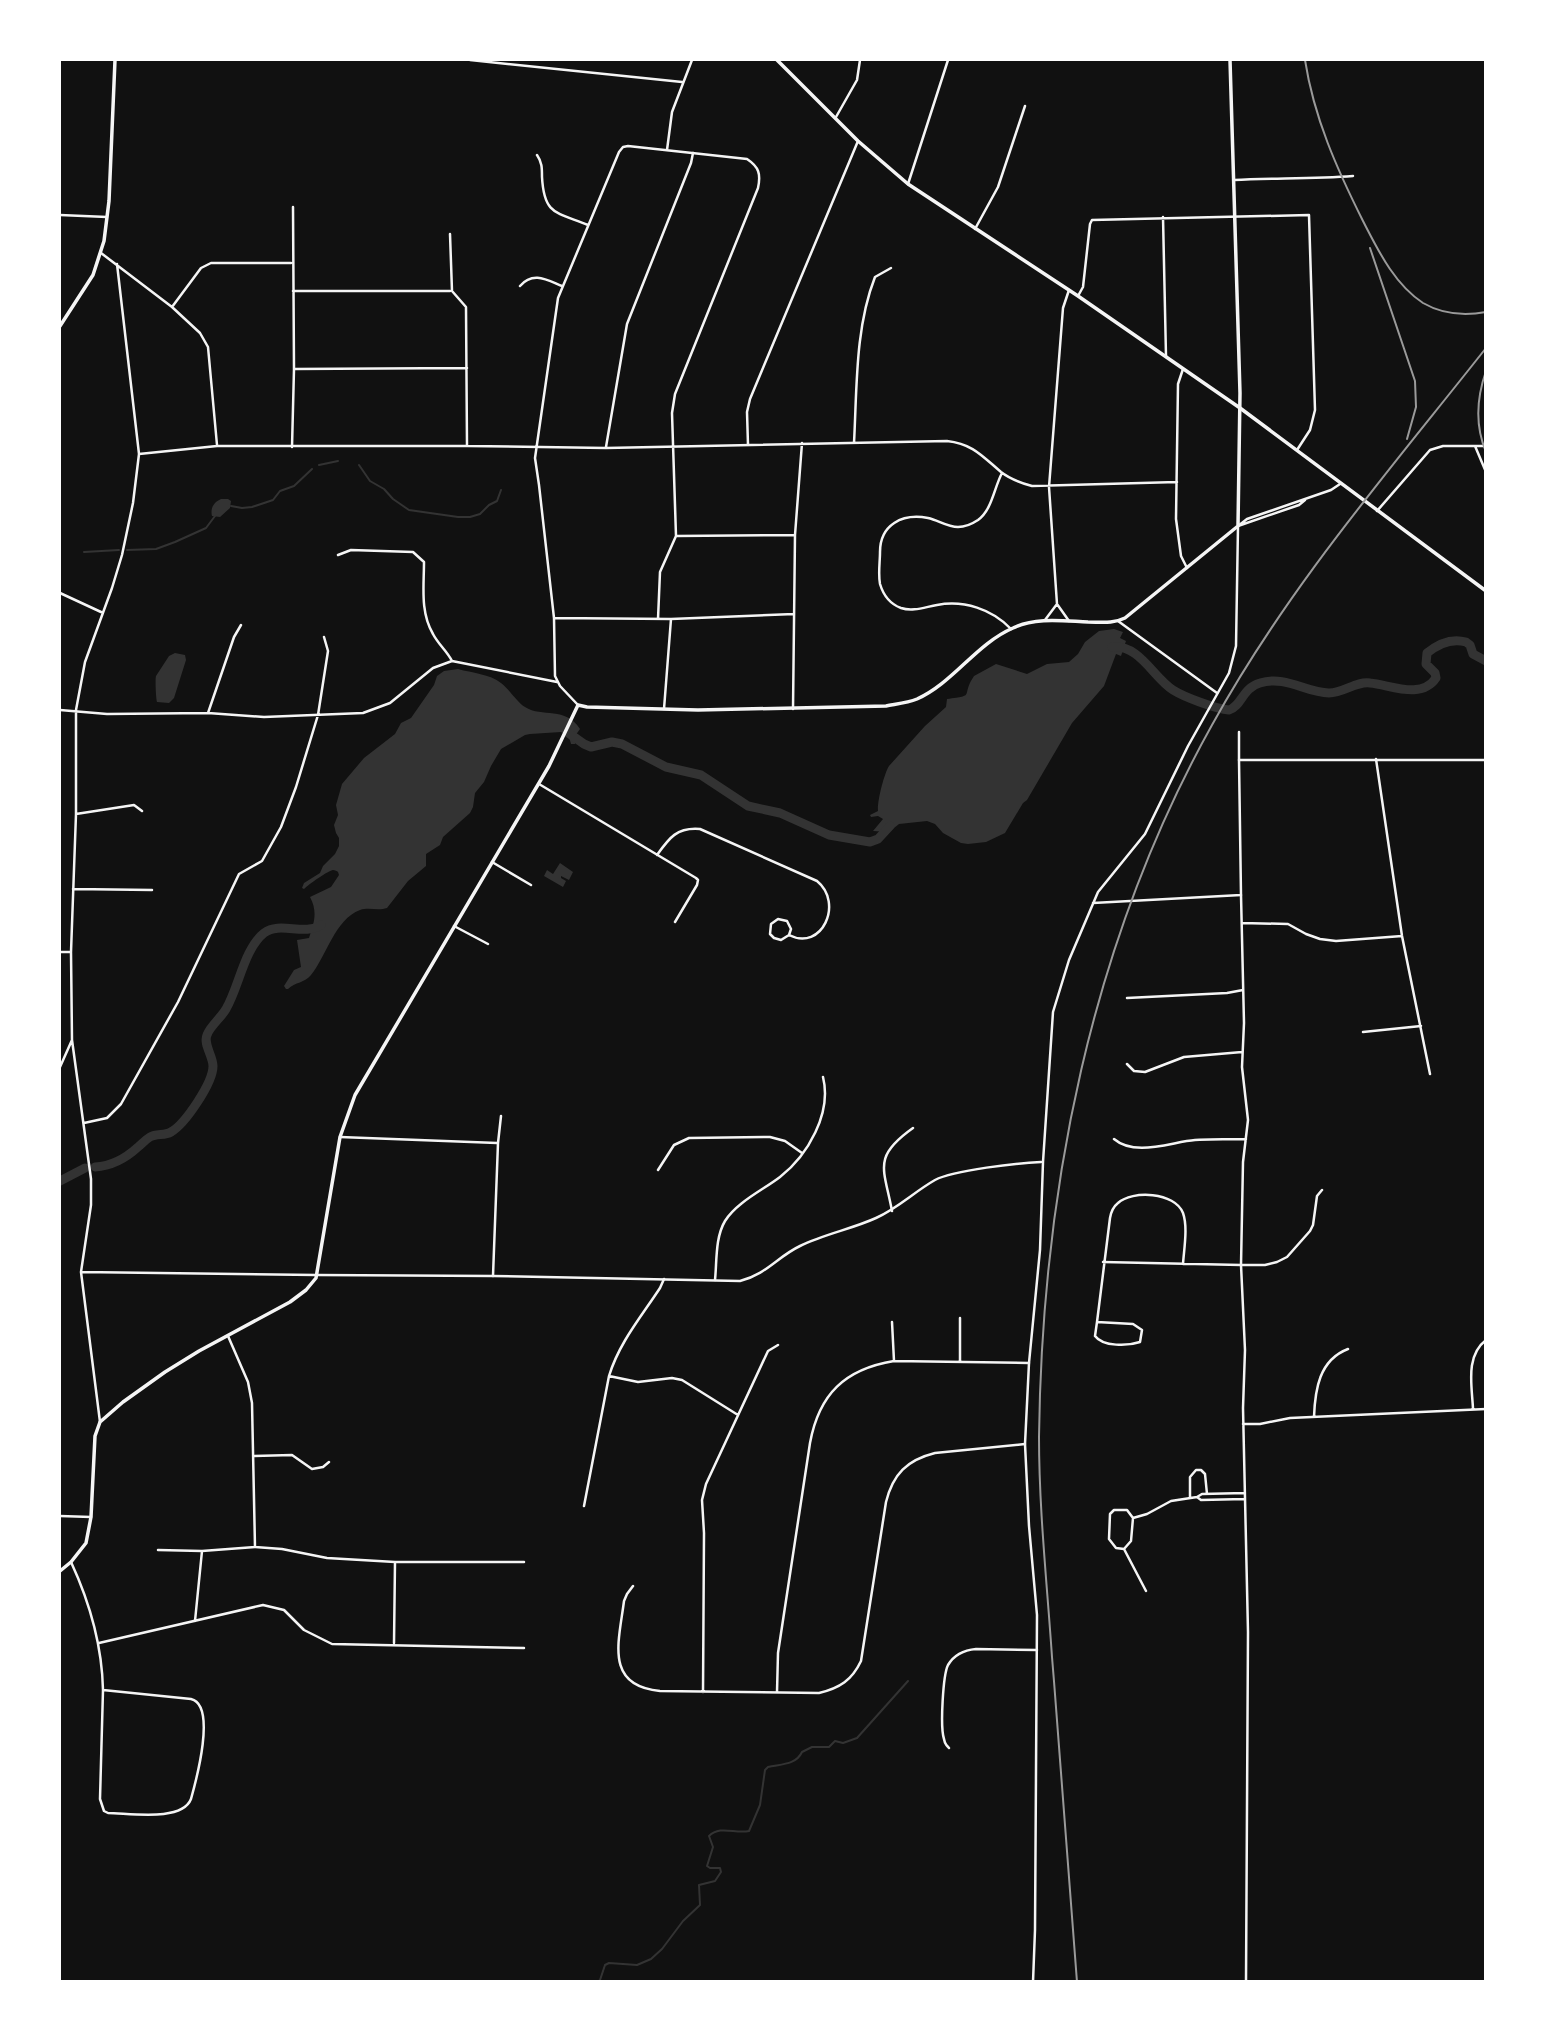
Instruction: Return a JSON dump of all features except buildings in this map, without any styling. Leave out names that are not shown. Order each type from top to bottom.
[{"type":"main road","points":[[60,326],[93,275],[102,253],[107,217],[115,60]]},
{"type":"main road","points":[[777,60],[858,141],[908,184],[1078,296],[1240,408],[1486,591]]},
{"type":"main road","points":[[60,1570],[71,1562],[86,1543],[91,1517],[95,1436],[100,1422],[165,1372],[290,1302],[310,1286],[317,1275],[340,1137],[355,1095],[539,784],[578,705],[664,709],[793,709],[906,703],[935,687],[992,640],[1011,629],[1044,621],[1118,621],[1139,608],[1238,526],[1240,408],[1230,60]]},
{"type":"street","points":[[470,60],[682,82]]},
{"type":"street","points":[[667,150],[672,111],[692,60]]},
{"type":"street","points":[[836,117],[855,84],[860,60]]},
{"type":"street","points":[[908,184],[948,60]]},
{"type":"street","points":[[975,229],[998,187],[1025,106]]},
{"type":"street","points":[[748,445],[747,412],[750,399],[858,141]]},
{"type":"street","points":[[578,705],[572,702],[557,682],[554,672],[554,618],[534,458],[556,309],[562,286],[623,147],[747,159],[759,171],[760,179],[675,394],[672,413],[676,536],[660,572],[658,619]]},
{"type":"street","points":[[606,448],[627,324],[693,153]]},
{"type":"street","points":[[537,155],[542,165],[543,196],[546,202],[559,213],[588,225]]},
{"type":"street","points":[[1234,180],[1353,176]]},
{"type":"street","points":[[292,447],[293,207]]},
{"type":"street","points":[[60,215],[107,217]]},
{"type":"street","points":[[1078,296],[1083,287],[1092,220],[1309,215],[1315,410],[1310,430],[1297,450]]},
{"type":"street","points":[[1163,217],[1166,356]]},
{"type":"street","points":[[450,234],[452,291],[466,307],[467,446]]},
{"type":"street","points":[[102,253],[172,307],[200,333],[208,347],[217,446]]},
{"type":"street","points":[[172,307],[201,268],[211,262],[292,263]]},
{"type":"street","points":[[100,1422],[81,1272],[92,1195],[72,1040],[71,952],[76,814],[76,710],[85,662],[122,555],[133,503],[139,454],[117,264]]},
{"type":"street","points":[[854,443],[860,341],[865,311],[875,276],[891,268]]},
{"type":"street","points":[[520,286],[526,279],[533,277],[562,286]]},
{"type":"street","points":[[1069,290],[1063,308],[1049,486],[1056,604],[1069,621]]},
{"type":"street","points":[[293,291],[452,291]]},
{"type":"street","points":[[294,369],[467,368]]},
{"type":"street","points":[[1183,369],[1178,384],[1178,539],[1181,556],[1187,568]]},
{"type":"street","points":[[139,454],[217,446],[674,448],[802,443],[954,442],[977,451],[1002,473],[1032,486],[1177,482]]},
{"type":"street","points":[[793,709],[795,535],[802,443]]},
{"type":"street","points":[[1377,511],[1429,451],[1441,446],[1486,446]]},
{"type":"street","points":[[1475,446],[1486,472]]},
{"type":"street","points":[[1002,473],[984,515],[968,526],[958,527],[916,517],[899,519],[891,524],[881,537],[879,581],[886,597],[900,608],[919,609],[950,604],[970,606],[1000,618],[1011,629]]},
{"type":"street","points":[[1033,1982],[1037,1615],[1025,1444],[1029,1363],[1040,1250],[1053,1012],[1069,960],[1093,902],[1106,880],[1145,834],[1229,673],[1236,646],[1238,526],[1331,491],[1340,483]]},
{"type":"street","points":[[676,536],[795,535]]},
{"type":"street","points":[[338,555],[351,550],[413,552],[424,562],[425,618],[452,662]]},
{"type":"street","points":[[60,593],[103,612]]},
{"type":"street","points":[[1044,621],[1056,604]]},
{"type":"street","points":[[554,618],[671,619],[794,614]]},
{"type":"street","points":[[664,709],[671,619]]},
{"type":"street","points":[[1118,621],[1218,694]]},
{"type":"street","points":[[208,713],[234,637],[241,625]]},
{"type":"street","points":[[84,1123],[107,1118],[121,1104],[178,1002],[239,874],[262,861],[281,827],[317,715],[328,651],[324,637]]},
{"type":"street","points":[[60,710],[107,714],[208,713],[264,717],[363,713],[402,694],[433,668],[452,662],[557,682]]},
{"type":"street","points":[[1239,732],[1242,1052],[1247,1104],[1241,1265],[1245,1350],[1243,1424],[1248,1632],[1246,1982]]},
{"type":"street","points":[[1376,759],[1402,936],[1430,1074]]},
{"type":"street","points":[[1239,760],[1486,760]]},
{"type":"street","points":[[539,784],[698,880],[675,922]]},
{"type":"street","points":[[76,814],[134,805],[142,811]]},
{"type":"street","points":[[657,855],[677,831],[700,829],[817,881],[825,889],[829,901],[826,923],[818,932],[806,938],[796,939],[789,935]]},
{"type":"street","points":[[492,862],[531,885]]},
{"type":"street","points":[[73,889],[152,890]]},
{"type":"street","points":[[1093,902],[1241,895]]},
{"type":"street","points":[[778,919],[787,921],[790,926],[789,935],[781,940],[775,938],[769,931],[772,922],[778,919]]},
{"type":"street","points":[[1242,923],[1288,924],[1320,939],[1336,941],[1402,936]]},
{"type":"street","points":[[454,926],[488,944]]},
{"type":"street","points":[[60,952],[71,952]]},
{"type":"street","points":[[1126,998],[1242,990]]},
{"type":"street","points":[[1363,1032],[1421,1026]]},
{"type":"street","points":[[60,1067],[72,1040]]},
{"type":"street","points":[[1127,1064],[1134,1071],[1145,1072],[1184,1057],[1242,1052]]},
{"type":"street","points":[[715,1280],[719,1240],[727,1218],[735,1209],[781,1177],[802,1154],[820,1119],[825,1097],[823,1077]]},
{"type":"street","points":[[493,1276],[501,1116]]},
{"type":"street","points":[[891,1211],[884,1167],[885,1156],[895,1141],[913,1128]]},
{"type":"street","points":[[658,1170],[674,1145],[698,1136],[779,1138],[802,1154]]},
{"type":"street","points":[[340,1137],[498,1143]]},
{"type":"street","points":[[1114,1139],[1126,1146],[1246,1139]]},
{"type":"street","points":[[81,1272],[740,1281],[766,1270],[802,1245],[891,1211],[936,1180],[952,1174],[1043,1162]]},
{"type":"street","points":[[1103,1262],[1265,1265],[1277,1262],[1287,1257],[1310,1231],[1317,1196],[1322,1190]]},
{"type":"street","points":[[1097,1322],[1133,1324],[1142,1331],[1142,1337],[1140,1342],[1135,1344],[1099,1342],[1096,1336],[1097,1322],[1103,1262],[1112,1210],[1126,1198],[1156,1196],[1172,1200],[1183,1213],[1183,1264]]},
{"type":"street","points":[[584,1506],[609,1376],[621,1346],[664,1279]]},
{"type":"street","points":[[960,1318],[960,1362]]},
{"type":"street","points":[[892,1322],[894,1362]]},
{"type":"street","points":[[228,1336],[248,1382],[252,1403],[255,1547]]},
{"type":"street","points":[[1474,1410],[1473,1358],[1476,1350],[1486,1340]]},
{"type":"street","points":[[703,1692],[702,1500],[706,1484],[768,1351],[778,1345]]},
{"type":"street","points":[[1314,1417],[1317,1383],[1322,1372],[1330,1359],[1348,1349]]},
{"type":"street","points":[[777,1692],[778,1653],[813,1424],[828,1397],[850,1376],[879,1364],[1029,1363]]},
{"type":"street","points":[[609,1376],[638,1382],[672,1378],[682,1380],[738,1415]]},
{"type":"street","points":[[1243,1424],[1314,1417],[1486,1409]]},
{"type":"street","points":[[634,1586],[624,1601],[618,1658],[625,1676],[638,1687],[648,1690],[703,1692],[820,1693],[832,1690],[856,1671],[864,1648],[886,1502],[894,1478],[901,1469],[922,1456],[935,1453],[1025,1444]]},
{"type":"street","points":[[254,1456],[292,1455],[312,1469],[323,1467],[329,1462]]},
{"type":"street","points":[[1190,1498],[1190,1477],[1196,1470],[1205,1474],[1207,1494]]},
{"type":"street","points":[[1133,1518],[1171,1501],[1207,1494],[1245,1493]]},
{"type":"street","points":[[1197,1497],[1201,1500],[1245,1499]]},
{"type":"street","points":[[1114,1510],[1127,1510],[1133,1518],[1131,1541],[1124,1549],[1116,1548],[1110,1539],[1110,1514],[1114,1510]]},
{"type":"street","points":[[60,1516],[91,1517]]},
{"type":"street","points":[[158,1550],[202,1551],[255,1547],[282,1549],[327,1558],[395,1562],[524,1562]]},
{"type":"street","points":[[1124,1549],[1146,1591]]},
{"type":"street","points":[[195,1621],[202,1551]]},
{"type":"street","points":[[71,1562],[99,1643],[103,1690],[100,1799],[104,1811],[166,1814],[183,1809],[189,1804],[201,1757],[203,1713],[200,1705],[191,1699],[103,1690]]},
{"type":"street","points":[[394,1644],[395,1562]]},
{"type":"street","points":[[99,1643],[263,1605],[284,1610],[304,1630],[332,1644],[524,1648]]},
{"type":"street","points":[[949,1748],[944,1743],[943,1733],[944,1680],[954,1658],[967,1650],[976,1649],[1037,1650]]},
{"type":"shaded area","points":[[221,499],[231,501],[230,508],[220,517],[212,516],[213,506]]},
{"type":"shaded area","points":[[1114,629],[1123,632],[1120,638],[1126,641],[1121,656],[1116,654],[1104,686],[1072,723],[1005,833],[986,842],[968,844],[943,833],[935,824],[927,821],[899,824],[889,832],[873,831],[883,819],[870,815],[878,811],[881,788],[889,766],[946,707],[947,699],[967,694],[974,676],[996,664],[1027,674],[1047,664],[1069,662],[1085,642],[1099,631]]},
{"type":"shaded area","points":[[175,653],[185,655],[186,660],[174,698],[169,703],[157,702],[156,676],[169,656]]},
{"type":"shaded area","points":[[458,669],[497,680],[525,707],[568,717],[580,729],[575,736],[575,744],[571,744],[569,737],[561,732],[530,734],[501,749],[484,782],[475,793],[470,813],[443,837],[440,845],[426,854],[426,866],[408,881],[387,908],[363,909],[344,921],[311,975],[286,989],[284,986],[294,970],[301,967],[297,940],[309,938],[312,927],[315,913],[310,897],[331,887],[339,875],[333,870],[302,888],[304,883],[320,873],[339,846],[334,825],[342,784],[364,758],[395,734],[401,723],[411,718],[434,685],[437,676],[444,671]]},
{"type":"shaded area","points":[[560,863],[573,872],[569,880],[561,876],[566,881],[563,887],[544,876],[547,870],[553,874]]},
{"type":"waterway","points":[[319,465],[338,461]]},
{"type":"waterway","points":[[359,465],[370,481],[409,510],[470,517],[480,514],[497,501],[501,490]]},
{"type":"waterway","points":[[231,506],[252,507],[273,500],[280,491],[294,486],[312,469]]},
{"type":"waterway","points":[[127,550],[156,549],[175,542],[206,528],[215,516]]},
{"type":"waterway","points":[[84,552],[119,550]]},
{"type":"waterway","points":[[1112,647],[1122,647],[1138,656],[1178,693],[1229,710],[1237,705],[1254,685],[1269,681],[1329,693],[1365,683],[1405,690],[1422,688],[1430,685],[1436,678],[1426,664],[1427,653],[1450,641],[1466,642],[1473,654],[1486,661]]},
{"type":"waterway","points":[[567,732],[591,747],[612,742],[622,744],[666,767],[701,775],[748,806],[780,813],[829,835],[870,842],[878,839],[890,826]]},
{"type":"waterway","points":[[95,1167],[118,1161],[150,1137],[171,1132],[190,1112],[212,1073],[213,1062],[206,1042],[207,1035],[226,1009],[257,940],[264,933],[277,928],[307,929],[321,925]]},
{"type":"waterway","points":[[60,1181],[85,1168]]},
{"type":"waterway","points":[[597,1982],[605,1965],[609,1963],[637,1965],[651,1959],[700,1905],[699,1885],[715,1881],[721,1872],[720,1868],[707,1866],[713,1847],[709,1836],[723,1830],[749,1831],[760,1805],[765,1770],[768,1767],[792,1762],[812,1747],[829,1747],[835,1741],[843,1743],[857,1738],[908,1681]]},
{"type":"railway","points":[[1305,60],[1320,123],[1336,162],[1353,202],[1395,276],[1413,295],[1430,307],[1453,313],[1486,312]]},
{"type":"railway","points":[[1370,248],[1415,381],[1416,407],[1407,439]]},
{"type":"railway","points":[[1077,1982],[1040,1492],[1039,1437],[1042,1344],[1050,1252],[1063,1160],[1081,1070],[1105,981],[1134,893],[1170,808],[1212,725],[1273,625],[1341,531],[1486,348]]},
{"type":"railway","points":[[1486,371],[1478,411],[1486,452]]}]
